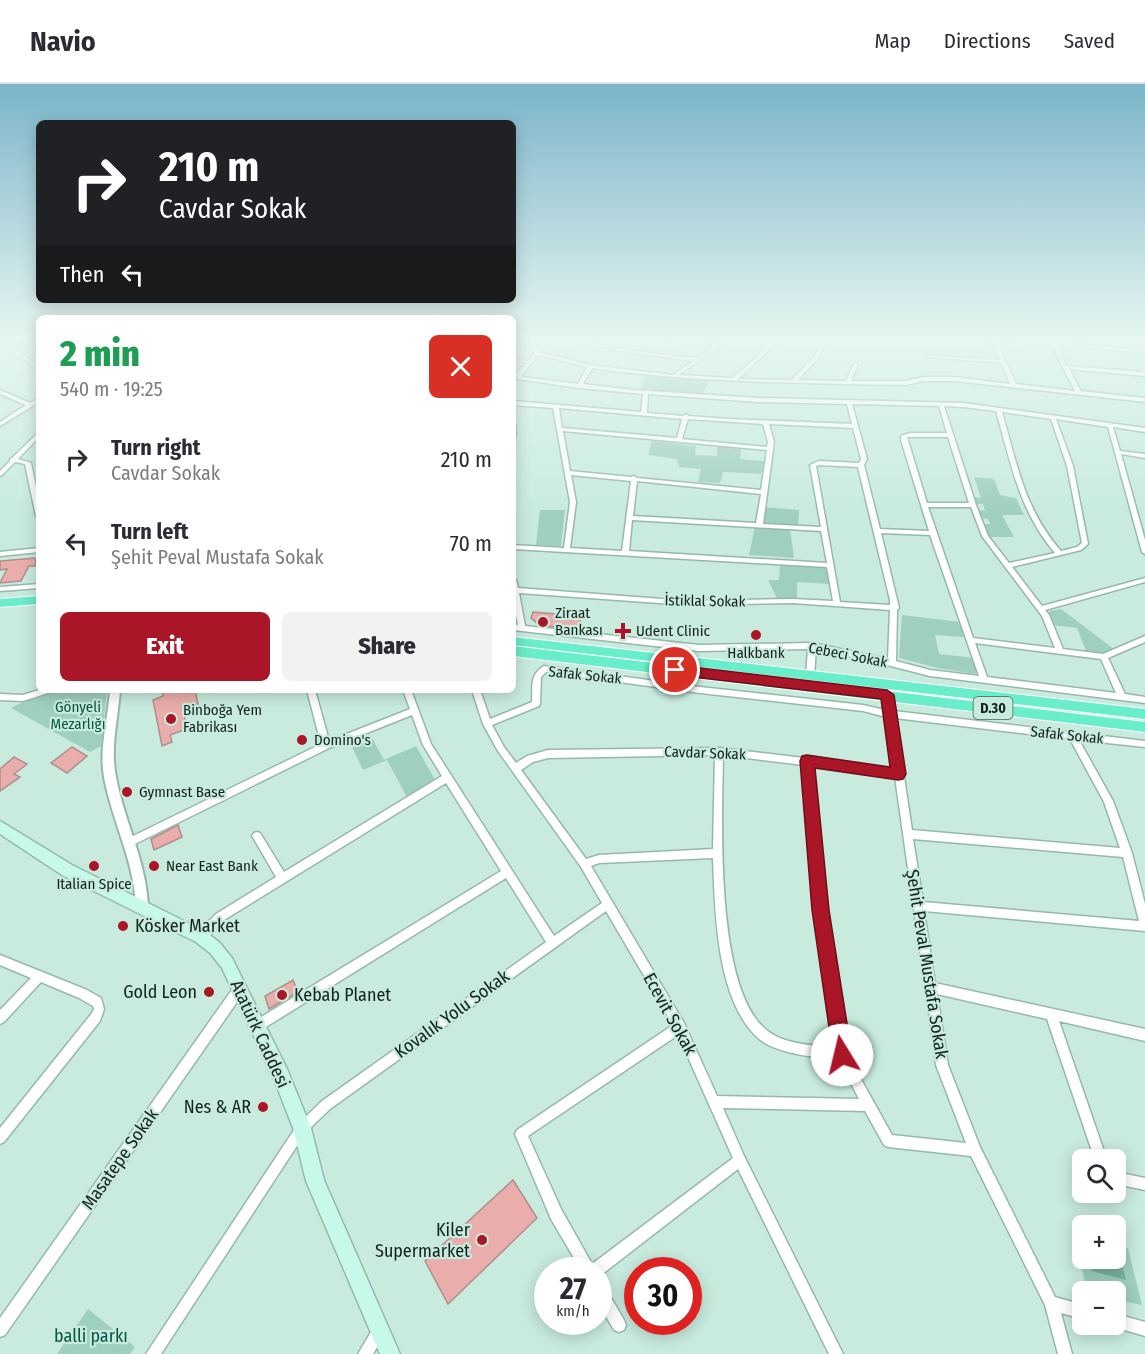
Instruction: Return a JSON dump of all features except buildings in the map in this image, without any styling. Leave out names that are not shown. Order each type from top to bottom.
[{"type":"highway","points":[[0,603],[36,600]]},
{"type":"highway","points":[[0,612],[36,610]]},
{"type":"highway","name":"D.30","points":[[516,641],[1145,714]]},
{"type":"highway","name":"D.30","points":[[516,651],[1145,727]]},
{"type":"main road","name":"Atatürk Caddesi","points":[[0,827],[67,870],[201,937],[215,948],[240,988],[281,1075],[302,1128],[315,1181],[390,1354]]},
{"type":"street","points":[[10,396],[30,405]]},
{"type":"street","points":[[644,414],[646,396]]},
{"type":"street","points":[[698,396],[941,405],[1145,430]]},
{"type":"street","points":[[1110,396],[1145,400]]},
{"type":"street","points":[[0,424],[36,402]]},
{"type":"street","points":[[849,402],[864,459],[861,465],[879,531],[895,608],[892,663]]},
{"type":"street","points":[[516,403],[766,424],[855,426]]},
{"type":"street","points":[[941,405],[973,505],[988,540],[1041,609],[1060,651]]},
{"type":"street","points":[[556,408],[573,502],[567,549]]},
{"type":"street","points":[[999,411],[1025,501],[1044,536],[1059,553]]},
{"type":"street","points":[[680,440],[686,416]]},
{"type":"street","points":[[1008,566],[1082,548],[1085,541],[1070,466],[1053,418]]},
{"type":"street","points":[[759,526],[771,440],[766,424]]},
{"type":"street","points":[[1110,425],[1145,552]]},
{"type":"street","points":[[560,429],[770,449]]},
{"type":"street","points":[[951,435],[904,436],[933,533],[984,680]]},
{"type":"street","points":[[0,474],[36,438]]},
{"type":"street","points":[[1118,452],[1145,456]]},
{"type":"street","points":[[12,460],[28,463],[36,494]]},
{"type":"street","points":[[837,603],[813,467],[816,463],[861,465]]},
{"type":"street","points":[[569,472],[763,492]]},
{"type":"street","points":[[625,552],[634,478]]},
{"type":"street","points":[[925,505],[973,505]]},
{"type":"street","points":[[629,518],[823,529]]},
{"type":"street","points":[[1135,519],[1145,520]]},
{"type":"street","points":[[879,531],[933,533]]},
{"type":"street","points":[[516,546],[625,552],[699,559],[830,565]]},
{"type":"street","points":[[0,554],[36,550]]},
{"type":"street","points":[[1041,609],[1145,580]]},
{"type":"street","points":[[0,590],[36,586]]},
{"type":"street","name":"İstiklal Sokak","points":[[516,590],[698,603],[779,601],[895,608]]},
{"type":"street","points":[[516,603],[518,628]]},
{"type":"street","name":"Cebeci Sokak","points":[[518,628],[706,649],[812,646],[930,673],[1145,700]]},
{"type":"street","points":[[970,640],[1104,657],[1145,639]]},
{"type":"street","points":[[810,676],[812,646]]},
{"type":"street","points":[[1104,657],[1122,697]]},
{"type":"street","name":"Safak Sokak","points":[[487,724],[536,704],[537,676],[544,669],[551,669],[700,690],[863,708],[888,714],[1145,744]]},
{"type":"street","points":[[0,698],[23,698],[39,693]]},
{"type":"street","points":[[115,693],[108,763],[110,777],[130,842],[142,895],[142,906]]},
{"type":"street","points":[[312,693],[326,746]]},
{"type":"street","points":[[408,693],[427,745],[506,873],[552,942]]},
{"type":"street","name":"Ecevit Sokak","points":[[477,693],[487,724],[501,749],[584,864],[680,1027],[740,1160],[836,1354]]},
{"type":"street","name":"Şehit Peval Mustafa Sokak","points":[[887,695],[888,714],[942,1065],[975,1150],[1051,1303],[1065,1354]]},
{"type":"street","points":[[130,842],[326,746],[413,711]]},
{"type":"street","points":[[918,906],[1145,925],[1126,853],[1108,801],[1073,736]]},
{"type":"street","name":"Cavdar Sokak","points":[[515,769],[530,759],[548,754],[695,750],[807,761],[898,774]]},
{"type":"street","points":[[719,751],[717,853],[724,938],[737,998],[747,1020],[762,1035],[780,1044],[842,1055]]},
{"type":"street","points":[[807,761],[820,910],[842,1055],[888,1141],[975,1150]]},
{"type":"street","points":[[201,937],[220,917],[447,778]]},
{"type":"street","points":[[907,834],[1126,853]]},
{"type":"street","points":[[257,836],[282,879]]},
{"type":"street","points":[[584,864],[599,859],[717,853]]},
{"type":"street","points":[[256,1026],[506,873]]},
{"type":"street","name":"Kovalık Yolu Sokak","points":[[153,1354],[302,1128],[326,1105],[607,905]]},
{"type":"street","points":[[0,960],[97,1002],[99,1009],[96,1017],[0,1138]]},
{"type":"street","points":[[0,1018],[40,976]]},
{"type":"street","points":[[929,987],[1145,1035]]},
{"type":"street","name":"Masatepe Sokak","points":[[0,1330],[240,988]]},
{"type":"street","points":[[1051,1014],[1097,1149]]},
{"type":"street","points":[[581,1257],[556,1214],[521,1134],[680,1027]]},
{"type":"street","points":[[715,1102],[869,1105]]},
{"type":"street","points":[[612,1258],[740,1160]]},
{"type":"street","points":[[1126,1180],[1145,1184]]},
{"type":"street","points":[[1051,1303],[1072,1309]]},
{"type":"street","points":[[612,1313],[619,1325]]},
{"type":"street","points":[[1126,1324],[1145,1329]]},
{"type":"street","points":[[365,1354],[380,1331]]},
{"type":"green space","points":[[652,441],[696,446],[695,455],[717,456],[717,445],[741,449],[740,459],[765,461],[761,474],[723,472],[720,483],[698,482],[701,469],[679,467],[677,459],[648,455]]},
{"type":"green space","points":[[974,477],[994,479],[1000,495],[1016,498],[1024,515],[1002,515],[1014,537],[989,537],[983,524],[990,524],[988,519],[982,518],[979,510],[985,511],[983,504],[977,504],[974,497],[981,498]]},
{"type":"green space","points":[[763,507],[799,510],[798,526],[763,523]]},
{"type":"green space","points":[[540,510],[565,510],[561,546],[536,545]]},
{"type":"green space","points":[[755,527],[790,529],[794,558],[749,555]]},
{"type":"green space","points":[[780,564],[826,568],[829,584],[797,582],[797,598],[777,598],[768,580],[779,580]]},
{"type":"green space","points":[[1061,609],[1115,650],[1102,655],[1087,653],[1077,628],[1053,625],[1048,614],[1050,611]]},
{"type":"green space","points":[[902,615],[960,622],[965,637],[935,635],[939,654],[975,658],[976,674],[938,668],[899,658]]},
{"type":"green space","name":"Gönyeli Mezarlığı","points":[[41,693],[107,693],[101,746],[90,752],[11,708]]},
{"type":"green space","points":[[371,736],[384,760],[416,746],[436,782],[408,799],[387,760],[363,770],[351,745]]},
{"type":"green space","points":[[1126,1248],[1128,1248],[1142,1305],[1126,1302],[1126,1281],[1085,1281],[1082,1269],[1126,1269]]},
{"type":"green space","name":"balli parkı","points":[[88,1309],[135,1347],[130,1354],[57,1354]]},
{"type":"shaded area","points":[[1092,1269],[1123,1269],[1126,1280]]},
{"type":"place","name":"Ziraat Bankası","points":[[543,622]]},
{"type":"place","name":"Udent Clinic","points":[[623,631]]},
{"type":"place","name":"Halkbank","points":[[756,635]]},
{"type":"place","name":"Binboğa Yem Fabrikası","points":[[171,719]]},
{"type":"place","name":"Domino's","points":[[302,740]]},
{"type":"place","name":"Gymnast Base","points":[[127,792]]},
{"type":"place","name":"Italian Spice","points":[[94,866]]},
{"type":"place","name":"Near East Bank","points":[[154,866]]},
{"type":"place","name":"Kösker Market","points":[[123,926]]},
{"type":"place","name":"Gold Leon","points":[[209,992]]},
{"type":"place","name":"Kebab Planet","points":[[282,995]]},
{"type":"place","name":"Nes & AR","points":[[263,1107]]},
{"type":"place","name":"Kiler Supermarket","points":[[482,1240]]},
{"type":"route","points":[[675,670],[887,695],[898,774],[807,761],[820,910],[842,1055]]}]
